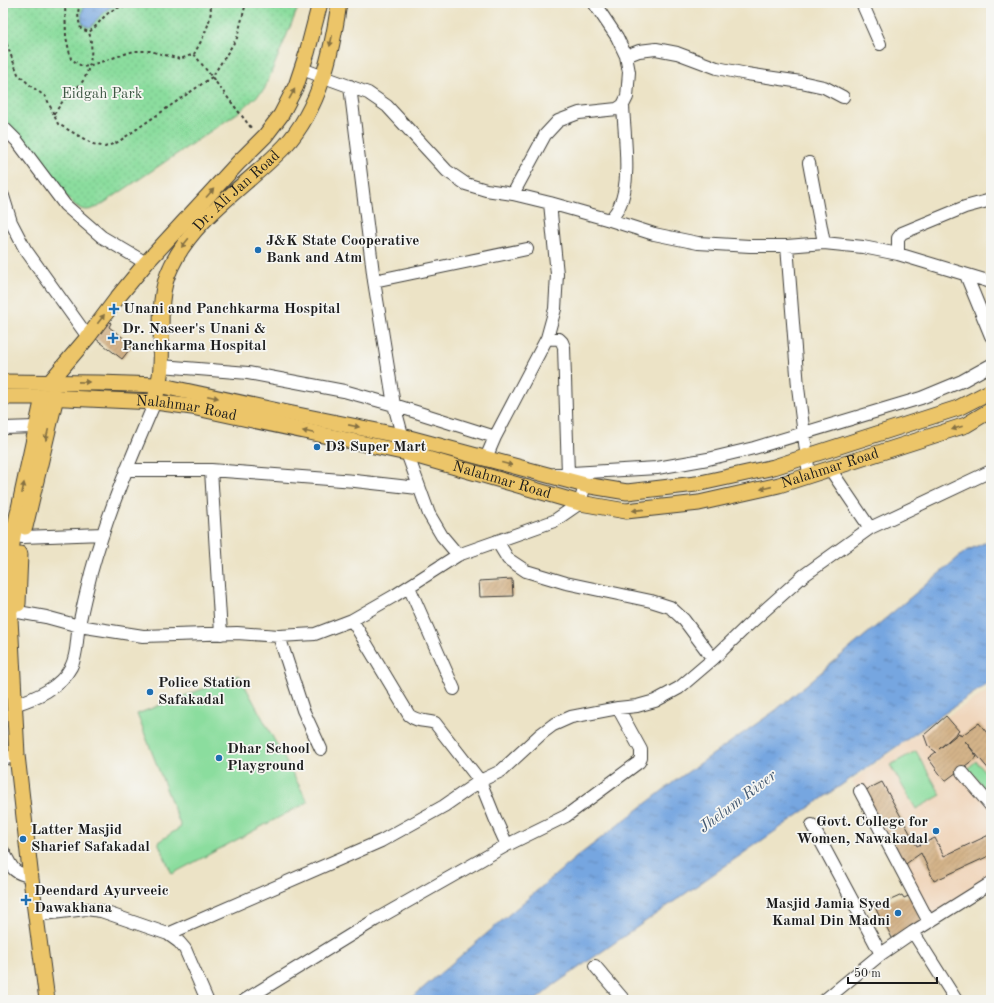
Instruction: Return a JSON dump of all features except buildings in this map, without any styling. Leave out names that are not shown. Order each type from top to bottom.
[{"type":"main road","name":"Dr. Ali Jan Road","points":[[50,382],[88,337],[146,263],[238,163],[265,136],[280,115],[296,86],[320,3]]},
{"type":"main road","name":"Dr. Ali Jan Road","points":[[158,385],[161,366],[162,302],[164,281],[181,247],[200,225],[285,146],[298,130],[309,112],[323,76],[339,3]]},
{"type":"main road","name":"Nalahmar Road","points":[[3,382],[158,385],[402,436],[585,485],[627,492],[696,484],[774,467],[958,408],[991,391]]},
{"type":"main road","points":[[155,402],[158,385]]},
{"type":"main road","name":"Nalahmar Road","points":[[3,396],[155,402],[192,407],[407,453],[580,503],[626,511],[699,503],[779,485],[966,425],[991,410]]},
{"type":"main road","points":[[49,397],[36,427],[13,535],[10,579],[18,703],[55,1000]]},
{"type":"main road","points":[[13,535],[49,397]]},
{"type":"main road","points":[[10,579],[18,612],[18,703],[10,757],[30,876],[47,1000]]},
{"type":"street","points":[[594,3],[617,38],[626,56],[629,72],[627,97],[623,105],[626,166],[625,190],[619,208],[610,220]]},
{"type":"street","points":[[862,3],[880,44]]},
{"type":"street","points":[[626,56],[639,51],[656,49],[677,53],[716,68],[824,87],[843,97]]},
{"type":"street","points":[[302,68],[368,93],[387,106],[447,171],[466,184],[486,190],[513,194],[550,203],[654,234],[698,243],[750,246],[787,246],[824,243],[863,247],[898,254],[991,282]]},
{"type":"street","points":[[350,86],[374,281],[394,405],[407,453],[428,514],[442,536],[458,556]]},
{"type":"street","points":[[513,194],[545,135],[558,121],[579,113],[617,109],[623,105]]},
{"type":"street","points":[[3,127],[17,141],[65,205],[102,237],[146,263]]},
{"type":"street","points":[[809,163],[824,243]]},
{"type":"street","points":[[3,196],[7,223],[88,337]]},
{"type":"street","points":[[898,254],[898,238],[902,233],[965,207],[991,200]]},
{"type":"street","points":[[486,458],[494,438],[547,338],[556,309],[557,274],[550,203]]},
{"type":"street","points":[[787,246],[797,379],[810,475]]},
{"type":"street","points":[[374,281],[527,249]]},
{"type":"street","points":[[966,275],[991,336]]},
{"type":"street","points":[[547,338],[559,339],[564,347],[568,474]]},
{"type":"street","points":[[548,475],[657,468],[708,460],[754,448],[921,398],[962,381],[991,365]]},
{"type":"street","points":[[161,366],[248,373],[293,380],[344,391],[394,405],[494,438]]},
{"type":"street","points":[[18,703],[47,692],[62,681],[71,666],[76,649],[79,626],[91,573],[103,534],[126,470],[155,402]]},
{"type":"street","points":[[3,428],[36,427]]},
{"type":"street","points":[[830,468],[870,528]]},
{"type":"street","points":[[126,470],[211,470],[355,481],[418,488]]},
{"type":"street","points":[[211,470],[221,634]]},
{"type":"street","points":[[168,934],[381,841],[444,806],[480,781],[501,771],[541,734],[553,725],[570,717],[637,706],[661,698],[680,688],[803,576],[870,528],[991,471]]},
{"type":"street","points":[[18,612],[46,617],[79,626],[143,636],[237,633],[279,636],[316,634],[352,620],[409,587],[458,556],[554,521],[580,503],[585,485]]},
{"type":"street","points":[[13,535],[103,534]]},
{"type":"street","points":[[497,541],[508,559],[526,571],[566,583],[651,601],[670,607],[684,620],[713,659]]},
{"type":"street","points":[[409,587],[454,689]]},
{"type":"street","points":[[352,620],[409,715],[414,719],[435,723],[480,781],[496,823],[507,845]]},
{"type":"street","points":[[279,636],[303,710],[321,749]]},
{"type":"street","points":[[245,1000],[375,920],[507,845],[566,816],[639,762],[641,758],[641,750],[618,708]]},
{"type":"street","points":[[962,772],[991,806]]},
{"type":"street","points":[[860,791],[929,922]]},
{"type":"street","points":[[812,826],[881,954]]},
{"type":"street","points":[[3,851],[17,873],[30,876]]},
{"type":"street","points":[[824,1000],[881,954],[913,932],[991,884]]},
{"type":"street","points":[[44,914],[86,909],[102,911],[168,934],[179,942],[185,949],[207,1000]]},
{"type":"street","points":[[913,932],[956,1000]]},
{"type":"street","points":[[595,966],[624,1000]]},
{"type":"path","points":[[65,3],[66,36],[71,59],[83,67],[134,51],[150,51],[180,59],[194,54],[205,35],[211,9],[210,3]]},
{"type":"path","points":[[80,3],[78,19],[81,29],[89,32]]},
{"type":"path","points":[[89,32],[114,9],[136,5],[138,3]]},
{"type":"path","points":[[3,39],[7,45],[18,74],[46,97],[58,124],[93,144],[105,147],[118,142],[212,77],[237,38],[246,3]]},
{"type":"path","points":[[54,114],[63,100],[71,94],[86,76],[91,56],[92,43],[89,32]]},
{"type":"path","points":[[194,54],[252,129]]},
{"type":"shaded area","name":"Govt. College for Women, Nawakadal","points":[[991,689],[991,881],[930,918],[852,781],[910,739]]},
{"type":"green space","name":"Eidgah Park","points":[[3,3],[300,3],[264,90],[239,112],[98,207],[90,210],[84,210],[71,202],[20,139],[3,121]]},
{"type":"green space","name":"Dhar School Playground","points":[[239,675],[308,802],[172,874],[158,842],[181,827],[137,714]]},
{"type":"green space","points":[[916,751],[941,795],[916,809],[890,765]]},
{"type":"green space","points":[[976,761],[991,779],[991,783],[985,789],[968,768]]},
{"type":"water","points":[[85,3],[123,3],[104,12],[91,27],[84,24],[82,21]]},
{"type":"water","name":"Jhelum River","points":[[991,540],[991,681],[554,985],[536,1000],[409,1000],[574,859],[675,781],[776,710],[966,551]]},
{"type":"place","name":"J&K State Cooperative Bank and Atm","points":[[258,250]]},
{"type":"place","name":"Unani and Panchkarma Hospital","points":[[114,309]]},
{"type":"place","name":"Dr. Naseer's Unani & Panchkarma Hospital","points":[[113,338]]},
{"type":"place","name":"D3 Super Mart","points":[[317,447]]},
{"type":"place","name":"Police Station Safakadal","points":[[150,692]]},
{"type":"place","name":"Dhar School Playground","points":[[219,758]]},
{"type":"place","name":"Govt. College for Women, Nawakadal","points":[[936,831]]},
{"type":"place","name":"Latter Masjid Sharief Safakadal","points":[[23,839]]},
{"type":"place","name":"Deendard Ayurveeic Dawakhana","points":[[26,900]]},
{"type":"place","name":"Masjid Jamia Syed Kamal Din Madni","points":[[898,913]]}]
